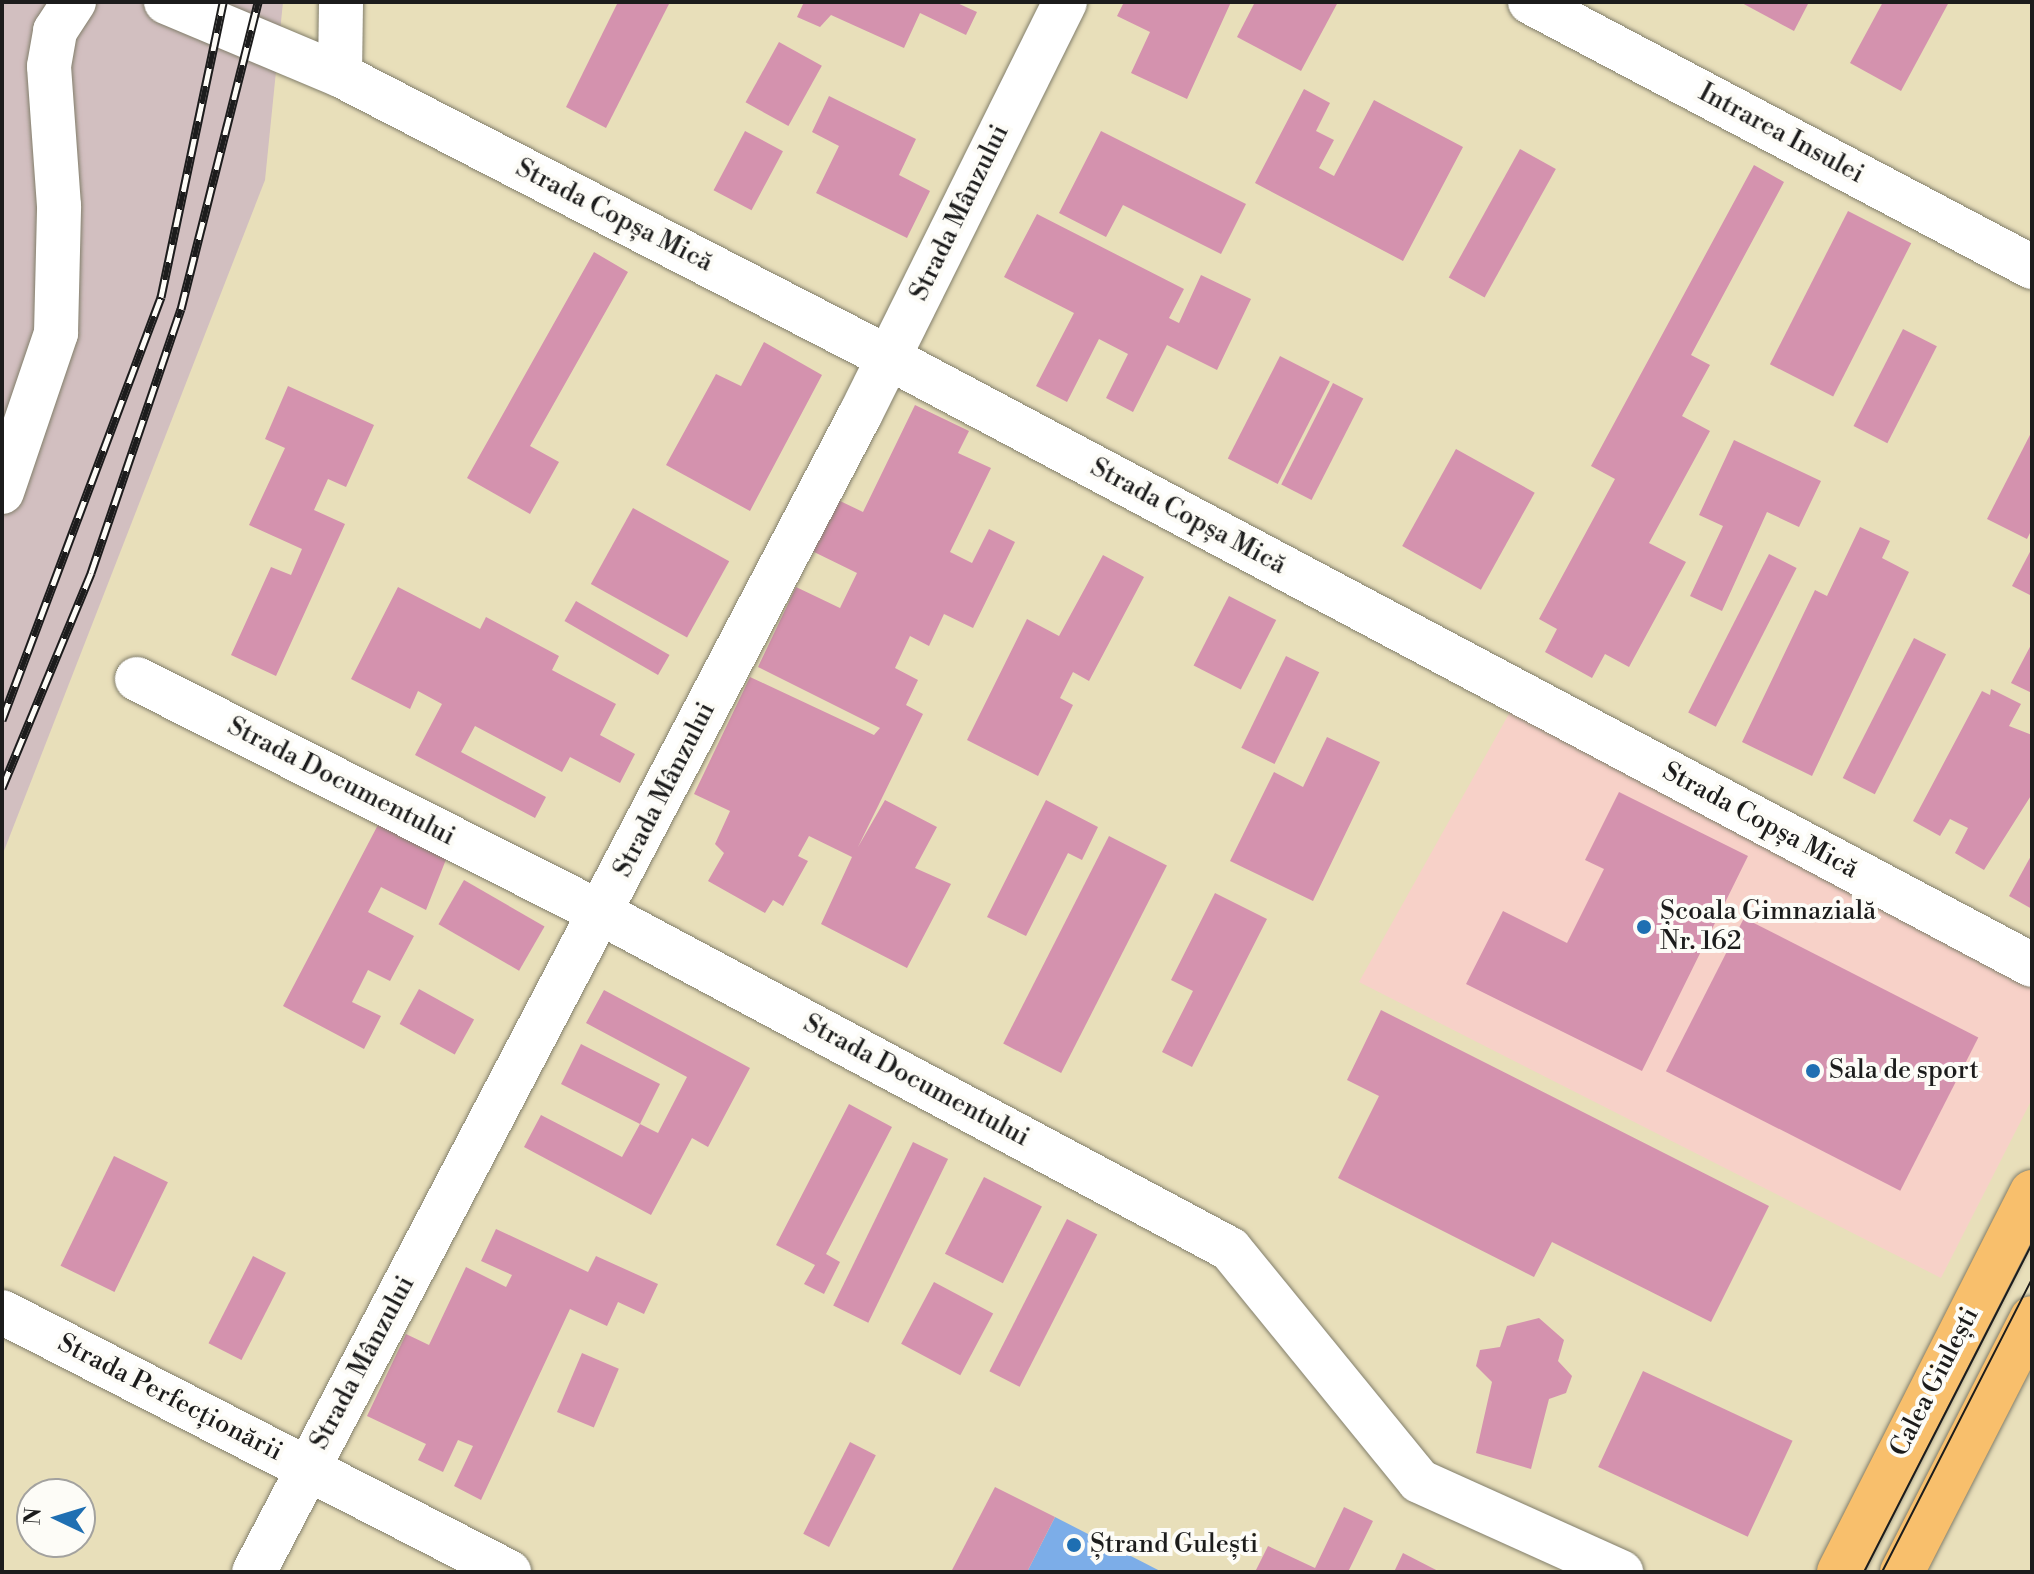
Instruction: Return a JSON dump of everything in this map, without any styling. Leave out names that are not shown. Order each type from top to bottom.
[{"type":"main road","name":"Calea Giulești","points":[[1852,1568],[2032,1192]]},
{"type":"main road","points":[[1902,1572],[2032,1318]]},
{"type":"street","points":[[2,492],[56,333],[59,206],[49,66],[55,31],[74,2]]},
{"type":"street","name":"Strada Copșa Mică","points":[[166,2],[340,75],[889,358],[2032,965]]},
{"type":"street","points":[[340,75],[341,2]]},
{"type":"street","name":"Strada Mânzului","points":[[254,1572],[889,358],[1065,2]]},
{"type":"street","name":"Intrarea Insulei","points":[[1530,2],[2032,267]]},
{"type":"street","name":"Strada Documentului","points":[[137,679],[601,913],[1230,1249],[1419,1481],[1621,1572]]},
{"type":"street","name":"Strada Perfecționării","points":[[2,1312],[509,1572]]},
{"type":"shaded area","points":[[2,2],[283,2],[265,180],[2,856]]},
{"type":"shaded area","points":[[1510,712],[2032,986],[2032,1099],[1941,1278],[1359,982]]},
{"type":"water","name":"Ștrand Gulești","points":[[1055,1517],[1162,1572],[1027,1572]]},
{"type":"building","points":[[618,2],[670,2],[606,128],[566,107]]},
{"type":"building","points":[[804,2],[955,2],[977,12],[966,35],[920,13],[904,48],[831,15],[820,27],[797,17]]},
{"type":"building","points":[[1124,2],[1231,2],[1187,99],[1131,73],[1150,32],[1117,16]]},
{"type":"building","points":[[1255,2],[1338,2],[1301,71],[1237,37]]},
{"type":"building","points":[[1740,2],[1809,2],[1794,31]]},
{"type":"building","points":[[1883,2],[1949,2],[1901,91],[1850,63]]},
{"type":"building","points":[[779,42],[822,66],[788,126],[746,102]]},
{"type":"building","points":[[1304,89],[1330,103],[1316,131],[1334,140],[1319,168],[1334,176],[1374,100],[1463,147],[1403,261],[1255,183]]},
{"type":"building","points":[[829,96],[916,139],[899,175],[930,191],[907,238],[816,193],[839,146],[812,132]]},
{"type":"building","points":[[745,131],[783,151],[752,210],[714,190]]},
{"type":"building","points":[[1101,131],[1246,204],[1221,254],[1123,205],[1106,237],[1059,213]]},
{"type":"building","points":[[1520,149],[1556,169],[1485,297],[1449,278]]},
{"type":"building","points":[[1754,165],[1784,182],[1691,355],[1710,365],[1682,416],[1710,431],[1649,543],[1686,562],[1629,667],[1605,654],[1592,678],[1545,652],[1557,629],[1539,619],[1615,479],[1591,466]]},
{"type":"building","points":[[1848,211],[1911,243],[1833,396],[1770,364]]},
{"type":"building","points":[[1037,214],[1184,289],[1169,318],[1179,323],[1201,275],[1251,299],[1217,370],[1167,345],[1133,412],[1106,398],[1128,354],[1099,339],[1067,402],[1036,386],[1074,313],[1004,277]]},
{"type":"building","points":[[594,252],[628,272],[530,446],[559,462],[530,514],[467,478]]},
{"type":"building","points":[[1903,329],[1937,346],[1887,443],[1854,426]]},
{"type":"building","points":[[764,342],[822,375],[750,511],[666,465],[716,374],[741,386]]},
{"type":"building","points":[[1280,356],[1330,381],[1278,484],[1228,458]]},
{"type":"building","points":[[1333,383],[1363,398],[1312,500],[1281,485]]},
{"type":"building","points":[[288,386],[374,425],[346,487],[328,479],[314,510],[345,524],[276,676],[231,655],[271,567],[291,575],[302,549],[249,525],[285,448],[265,439]]},
{"type":"building","points":[[915,405],[969,431],[958,453],[991,468],[950,552],[972,563],[989,529],[1015,542],[973,628],[944,614],[929,646],[910,636],[895,668],[918,680],[906,705],[923,714],[858,847],[885,800],[937,827],[915,868],[951,884],[907,968],[821,924],[852,857],[809,836],[798,856],[808,861],[783,906],[773,900],[765,913],[708,881],[724,853],[715,844],[730,811],[694,794],[750,677],[874,735],[880,728],[758,667],[796,587],[840,608],[857,573],[812,551],[838,500],[863,512]]},
{"type":"building","points":[[2032,431],[2032,529],[2027,539],[1987,519]]},
{"type":"building","points":[[1734,440],[1821,481],[1799,527],[1767,512],[1722,611],[1690,596],[1723,526],[1699,515]]},
{"type":"building","points":[[1456,449],[1535,493],[1481,590],[1402,546]]},
{"type":"building","points":[[633,508],[729,561],[687,637],[591,584]]},
{"type":"building","points":[[1860,527],[1890,541],[1882,558],[1909,572],[1812,776],[1742,742],[1815,590],[1827,596]]},
{"type":"building","points":[[2032,548],[2032,596],[2012,586]]},
{"type":"building","points":[[1769,554],[1797,568],[1716,727],[1688,713]]},
{"type":"building","points":[[1103,555],[1144,577],[1089,681],[1073,672],[1060,698],[1073,705],[1038,776],[967,740],[1027,619],[1059,636]]},
{"type":"building","points":[[398,587],[480,629],[486,617],[559,656],[552,670],[616,704],[600,735],[635,754],[620,783],[570,757],[562,772],[475,726],[461,752],[546,797],[535,818],[415,755],[442,704],[418,691],[410,709],[351,679]]},
{"type":"building","points":[[1229,596],[1276,620],[1241,690],[1194,665]]},
{"type":"building","points":[[576,601],[670,655],[658,675],[564,621]]},
{"type":"building","points":[[1914,638],[1946,654],[1875,794],[1843,778]]},
{"type":"building","points":[[2032,643],[2032,693],[2011,683]]},
{"type":"building","points":[[1286,656],[1319,672],[1275,764],[1241,748]]},
{"type":"building","points":[[1991,689],[2021,704],[2009,726],[2032,735],[2032,794],[1984,870],[1955,853],[1968,828],[1950,819],[1940,836],[1913,821],[1982,691],[1990,695]]},
{"type":"building","points":[[1327,737],[1380,762],[1313,901],[1230,861],[1274,772],[1303,787]]},
{"type":"building","name":"Școala Gimnazială Nr. 162","points":[[1619,792],[1748,856],[1642,1071],[1466,984],[1503,911],[1567,943],[1604,869],[1585,860]]},
{"type":"building","points":[[1046,800],[1098,827],[1082,860],[1068,853],[1026,936],[987,917]]},
{"type":"building","points":[[380,821],[447,857],[426,910],[381,887],[368,912],[414,936],[390,981],[368,970],[352,1002],[381,1016],[364,1049],[283,1006]]},
{"type":"building","points":[[1109,836],[1167,866],[1061,1073],[1003,1044]]},
{"type":"building","points":[[2032,854],[2032,909],[2009,896]]},
{"type":"building","points":[[464,880],[545,926],[519,971],[438,924]]},
{"type":"building","points":[[1215,893],[1267,919],[1192,1067],[1162,1052],[1193,991],[1171,980]]},
{"type":"building","name":"Sala de sport","points":[[1744,918],[1978,1037],[1900,1191],[1666,1071]]},
{"type":"building","points":[[419,989],[474,1020],[455,1055],[400,1024]]},
{"type":"building","points":[[604,990],[750,1068],[708,1147],[692,1138],[651,1215],[524,1147],[541,1115],[622,1157],[640,1124],[658,1133],[687,1077],[586,1023]]},
{"type":"building","points":[[1381,1010],[1769,1206],[1711,1322],[1552,1242],[1534,1277],[1338,1178],[1379,1096],[1347,1080]]},
{"type":"building","points":[[581,1044],[660,1084],[640,1124],[561,1084]]},
{"type":"building","points":[[849,1104],[892,1127],[826,1254],[840,1262],[824,1294],[804,1284],[815,1265],[776,1245]]},
{"type":"building","points":[[913,1142],[948,1159],[868,1323],[833,1306]]},
{"type":"building","points":[[114,1156],[168,1182],[114,1292],[61,1266]]},
{"type":"building","points":[[984,1177],[1042,1207],[1003,1283],[945,1254]]},
{"type":"building","points":[[1067,1219],[1097,1234],[1020,1387],[989,1371]]},
{"type":"building","points":[[496,1229],[588,1272],[596,1256],[658,1284],[644,1314],[618,1302],[607,1326],[570,1309],[481,1500],[454,1486],[473,1446],[458,1440],[443,1472],[418,1460],[426,1444],[367,1416],[406,1334],[429,1345],[466,1267],[506,1287],[512,1275],[481,1261]]},
{"type":"building","points":[[253,1256],[286,1273],[241,1360],[209,1343]]},
{"type":"building","points":[[934,1282],[993,1313],[960,1375],[901,1344]]},
{"type":"building","points":[[1539,1318],[1564,1340],[1558,1361],[1572,1376],[1566,1393],[1549,1399],[1531,1469],[1476,1453],[1492,1382],[1476,1366],[1480,1350],[1500,1347],[1507,1326]]},
{"type":"building","points":[[582,1353],[619,1369],[594,1428],[557,1412]]},
{"type":"building","points":[[1643,1371],[1793,1441],[1748,1537],[1598,1467]]},
{"type":"building","points":[[850,1442],[876,1455],[829,1547],[803,1534]]},
{"type":"building","points":[[995,1487],[1055,1517],[1027,1572],[951,1572]]},
{"type":"building","points":[[1344,1507],[1373,1521],[1348,1572],[1255,1572],[1268,1546],[1315,1568]]},
{"type":"building","points":[[1403,1553],[1440,1572],[1394,1572]]},
{"type":"tram line","points":[[1864,1572],[2032,1244]]},
{"type":"tram line","points":[[1882,1572],[2032,1279]]},
{"type":"railway","points":[[2,720],[161,297],[223,2]]},
{"type":"railway","points":[[2,788],[91,573],[181,309],[258,2]]},
{"type":"place","name":"Școala Gimnazială Nr. 162","points":[[1644,927]]},
{"type":"place","name":"Sala de sport","points":[[1813,1071]]},
{"type":"place","name":"Ștrand Gulești","points":[[1074,1545]]}]
